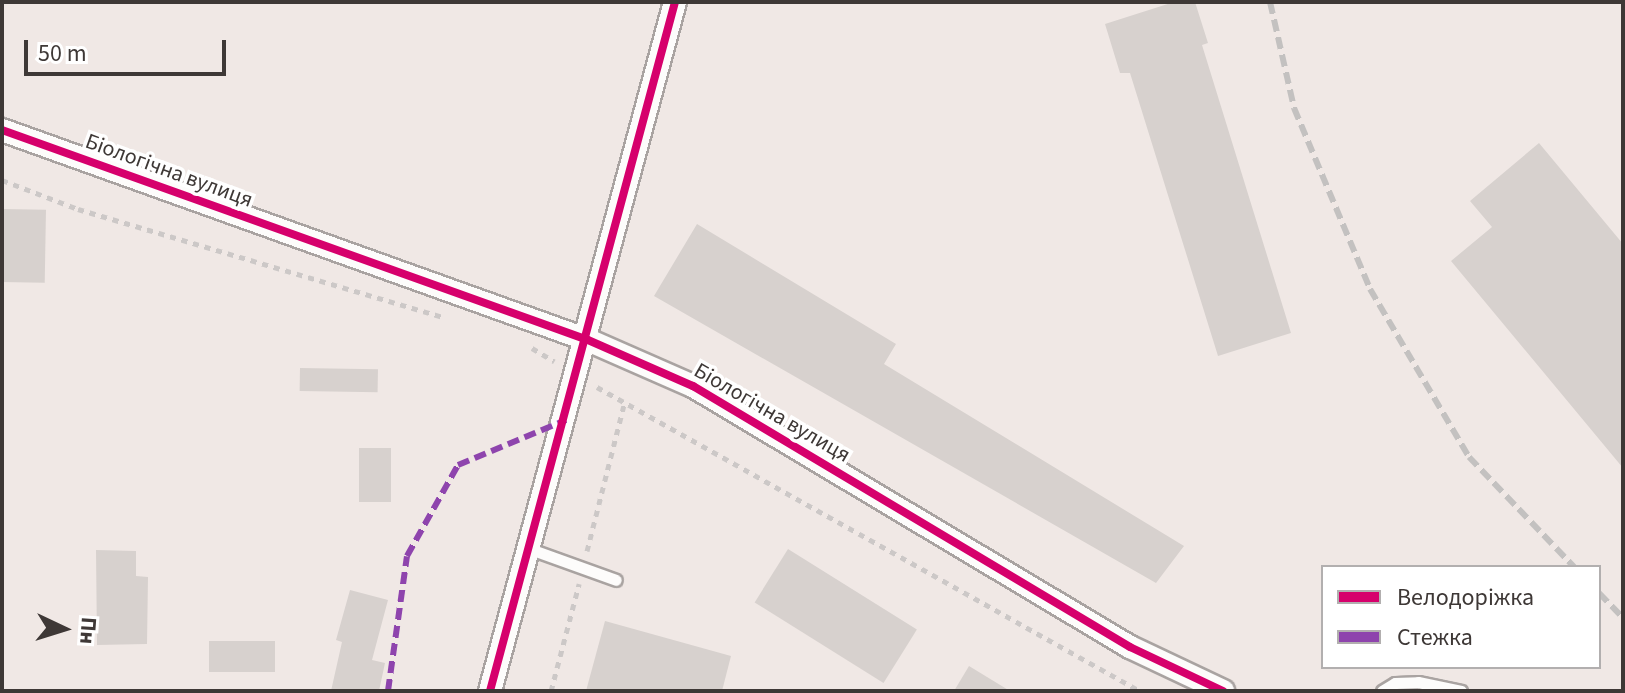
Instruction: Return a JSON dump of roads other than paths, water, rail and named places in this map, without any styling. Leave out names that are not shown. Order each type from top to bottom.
[{"type":"street","points":[[490,691],[588,340],[675,2]]},
{"type":"street","name":"Біологічна вулиця","points":[[2,130],[588,340],[693,386],[1130,647],[1211,688]]},
{"type":"lane","points":[[530,549],[616,580]]},
{"type":"lane","points":[[1382,691],[1395,683],[1418,682],[1461,691]]},
{"type":"railway","points":[[1270,2],[1294,108],[1370,289],[1469,457],[1572,565]]},
{"type":"railway","points":[[1601,595],[1623,618]]}]
